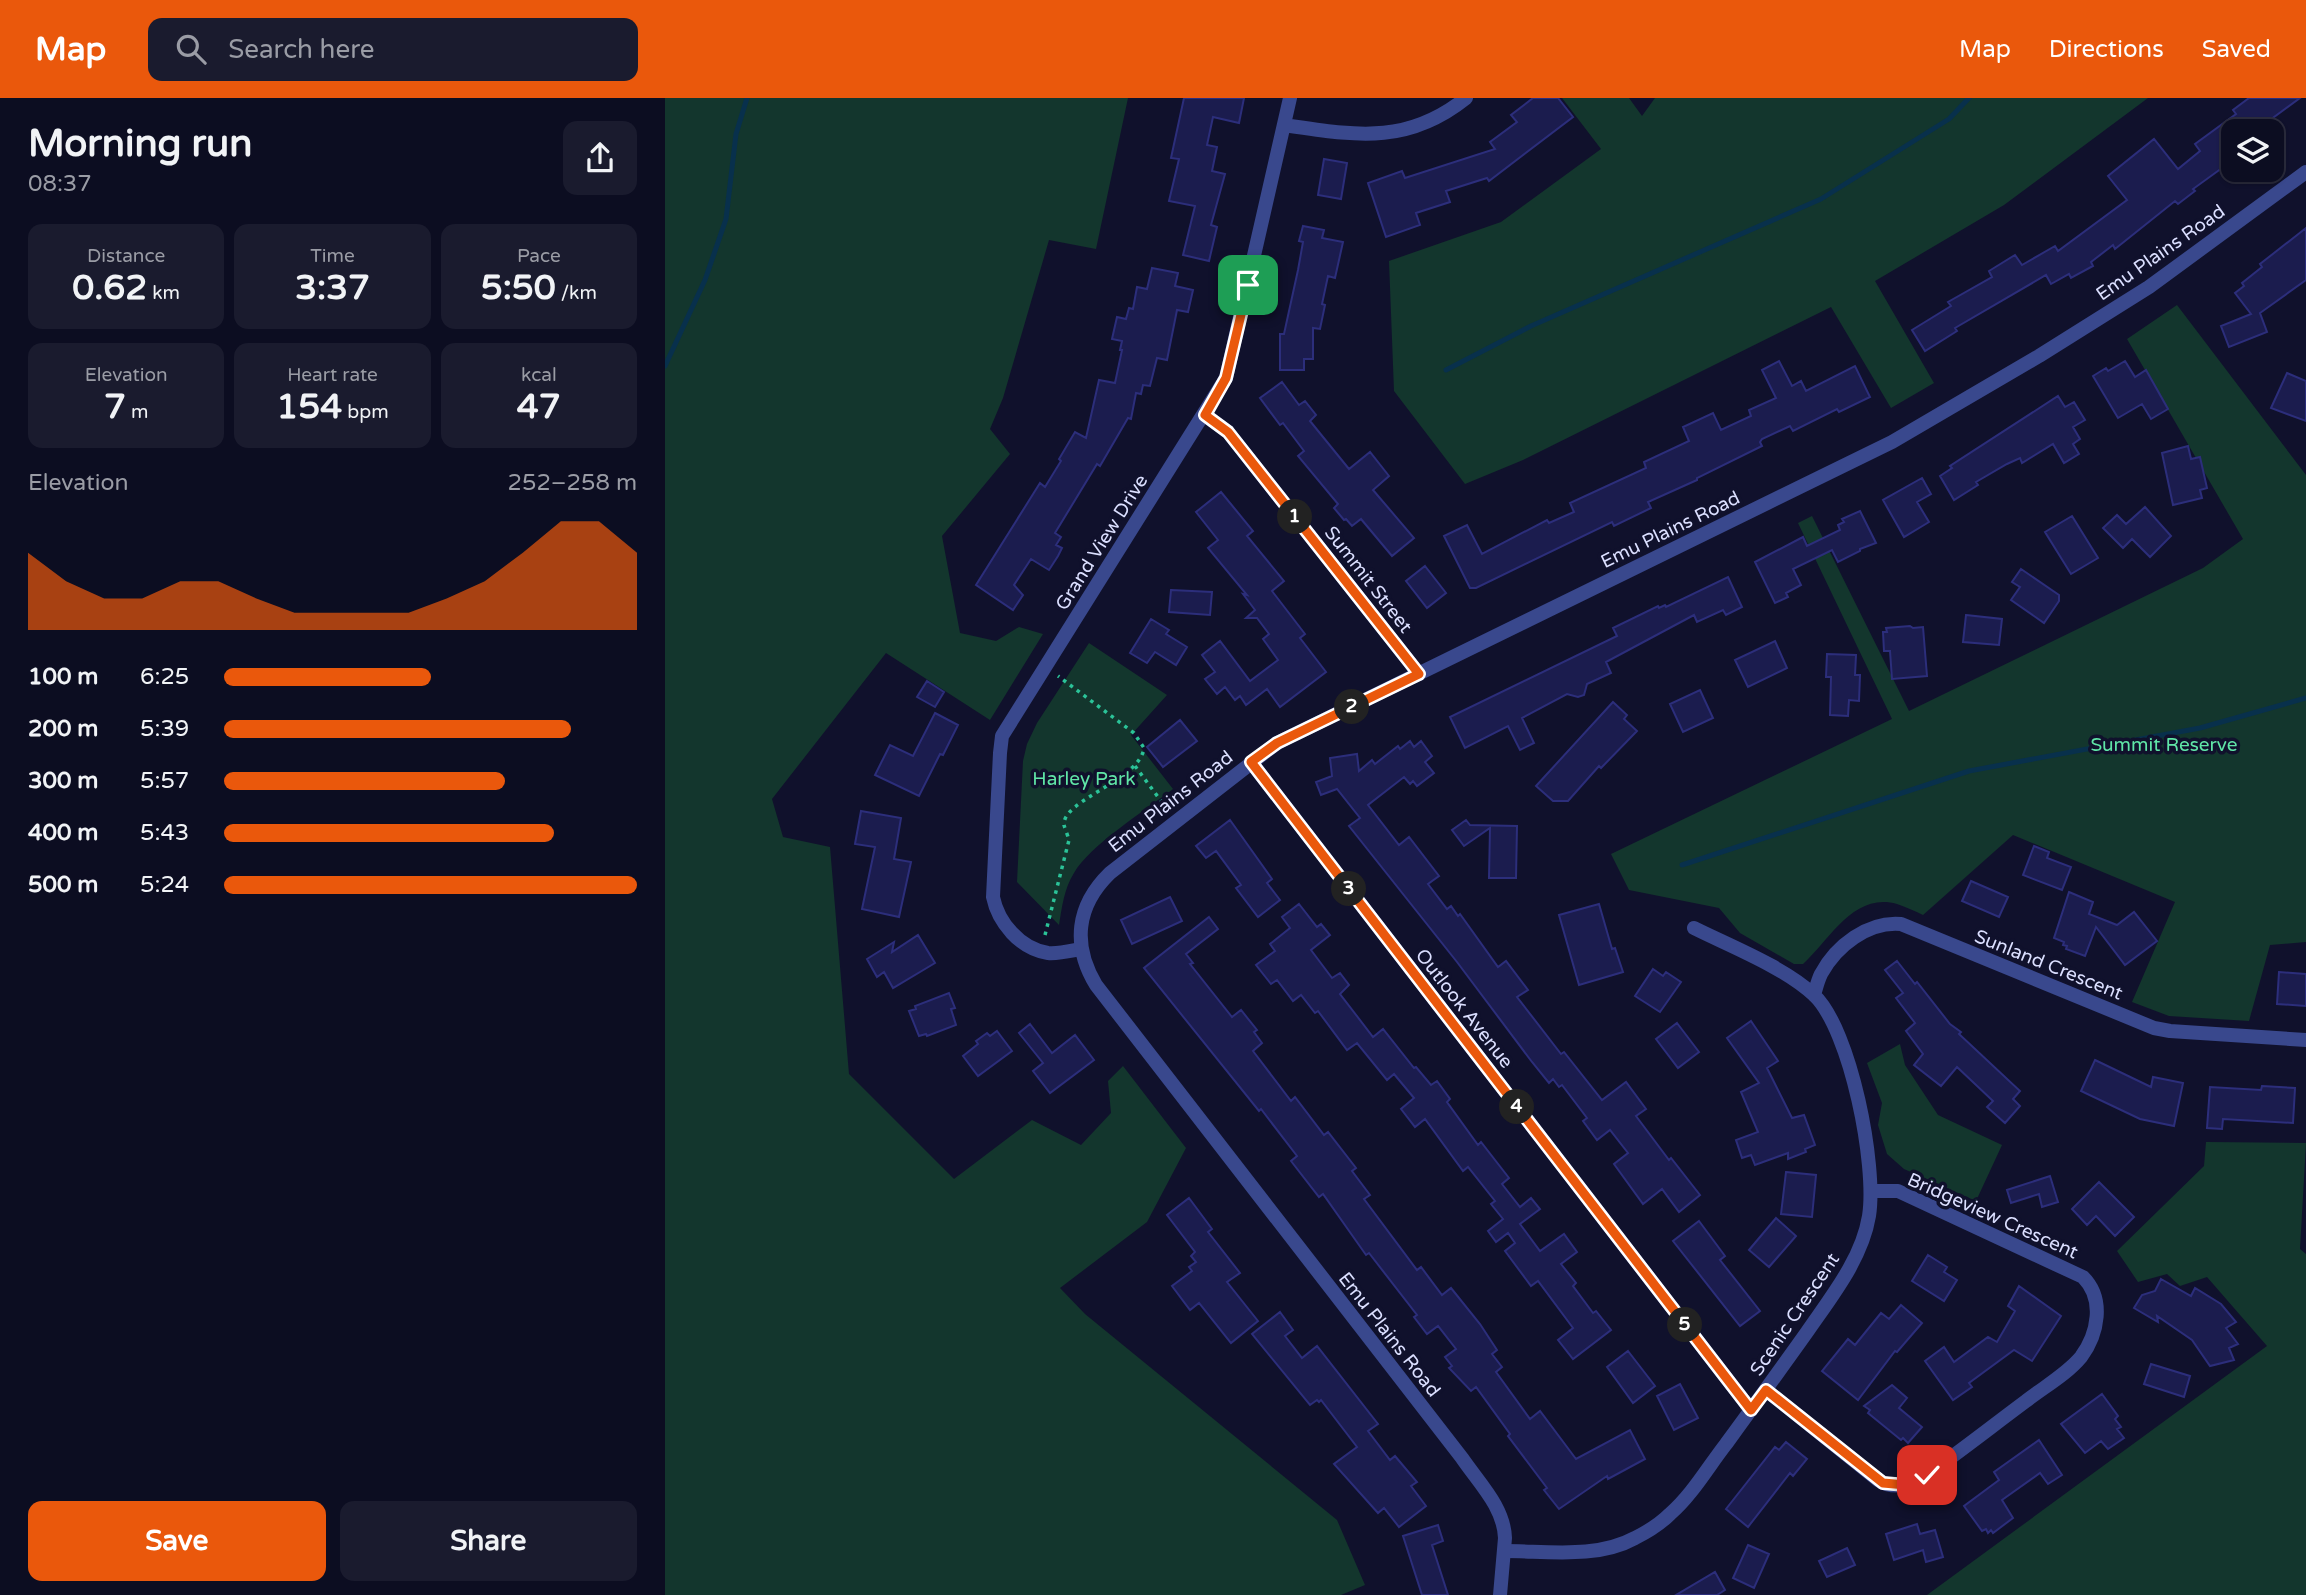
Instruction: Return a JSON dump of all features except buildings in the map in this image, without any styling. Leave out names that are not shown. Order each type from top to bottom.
[{"type":"street","name":"Grand View Drive","points":[[1042,951],[1027,945],[997,914],[995,903],[1002,736],[1226,378],[1290,98]]},
{"type":"street","points":[[1285,125],[1356,135],[1384,133],[1428,121],[1466,98]]},
{"type":"street","name":"Emu Plains Road","points":[[1500,1595],[1505,1551],[1504,1529],[1491,1499],[1096,985],[1080,949],[1084,913],[1095,890],[1110,873],[1277,743],[1892,442],[2039,356],[2149,287],[2306,172]]},
{"type":"street","name":"Summit Street","points":[[1205,415],[1228,432],[1419,674]]},
{"type":"street","name":"Outlook Avenue","points":[[1251,762],[1751,1410]]},
{"type":"street","name":"Sunland Crescent","points":[[1814,995],[1820,976],[1846,944],[1870,928],[1890,923],[1901,924],[2154,1028],[2306,1040]]},
{"type":"street","name":"Scenic Crescent","points":[[1505,1551],[1598,1551],[1614,1547],[1657,1525],[1676,1508],[1766,1390],[1828,1301],[1855,1257],[1869,1217],[1871,1191],[1868,1150],[1847,1056],[1831,1018],[1814,995],[1763,962],[1693,928]]},
{"type":"street","points":[[1042,951],[1048,953],[1080,949]]},
{"type":"street","name":"Bridgeview Crescent","points":[[1766,1390],[1878,1480],[1888,1485],[1901,1486],[1927,1475],[2077,1361],[2088,1346],[2095,1326],[2097,1307],[2092,1290],[2084,1277],[1898,1191],[1871,1191]]},
{"type":"path","points":[[1042,951],[1069,840],[1064,826],[1065,820],[1074,808],[1135,766],[1143,756],[1144,748],[1134,733],[1065,681]]},
{"type":"path","points":[[1135,766],[1176,821]]},
{"type":"green space","points":[[665,98],[1128,98],[1096,249],[1049,240],[1003,398],[990,429],[1010,454],[942,536],[960,633],[996,641],[1019,627],[1043,634],[990,720],[886,653],[772,799],[783,837],[830,847],[849,1074],[954,1179],[1032,1120],[1081,1145],[1111,1113],[1108,1081],[1123,1066],[1186,1148],[1147,1222],[1060,1288],[1085,1314],[1337,1520],[1365,1585],[1341,1595],[665,1595]]},
{"type":"green space","points":[[1562,98],[1629,98],[1642,116],[1655,98],[2148,98],[2004,205],[1875,281],[1934,383],[1891,408],[1831,307],[1523,460],[1465,484],[1394,391],[1389,261],[1501,222],[1601,149]]},
{"type":"green space","name":"Summit Reserve","points":[[2177,305],[2306,475],[2306,942],[2270,945],[2249,1021],[2169,1016],[2132,1002],[2175,902],[2013,835],[1923,915],[1897,904],[1881,902],[1868,905],[1844,920],[1803,964],[1794,964],[1740,933],[1719,908],[1629,890],[1611,854],[1892,719],[1798,523],[1812,516],[1909,711],[2203,568],[2243,539],[2127,339]]},
{"type":"green space","name":"Harley Park","points":[[1089,643],[1167,695],[1131,735],[1173,789],[1105,840],[1081,862],[1068,885],[1059,925],[1017,882],[1023,761],[1027,744],[1037,723]]},
{"type":"green space","points":[[1900,1044],[1905,1065],[1938,1115],[2002,1145],[1976,1201],[1904,1169],[1887,1154],[1878,1125],[1882,1103],[1867,1063]]},
{"type":"green space","points":[[2206,1142],[2306,1143],[2300,1249],[2306,1254],[2306,1595],[1927,1595],[2267,1346],[2207,1277],[2180,1286],[2167,1274],[2138,1282],[2117,1251],[2204,1166]]},
{"type":"waterway","points":[[665,366],[705,280],[726,219],[736,134],[747,98]]},
{"type":"waterway","points":[[1446,370],[1531,326],[1821,199],[1949,119],[1969,98]]},
{"type":"waterway","points":[[1682,865],[1969,771],[2200,728],[2306,698]]},
{"type":"route","points":[[1248,285],[1226,378],[1205,415],[1228,432],[1419,674],[1277,743],[1251,762],[1751,1410],[1766,1390],[1883,1483],[1906,1485],[1927,1475]]}]
